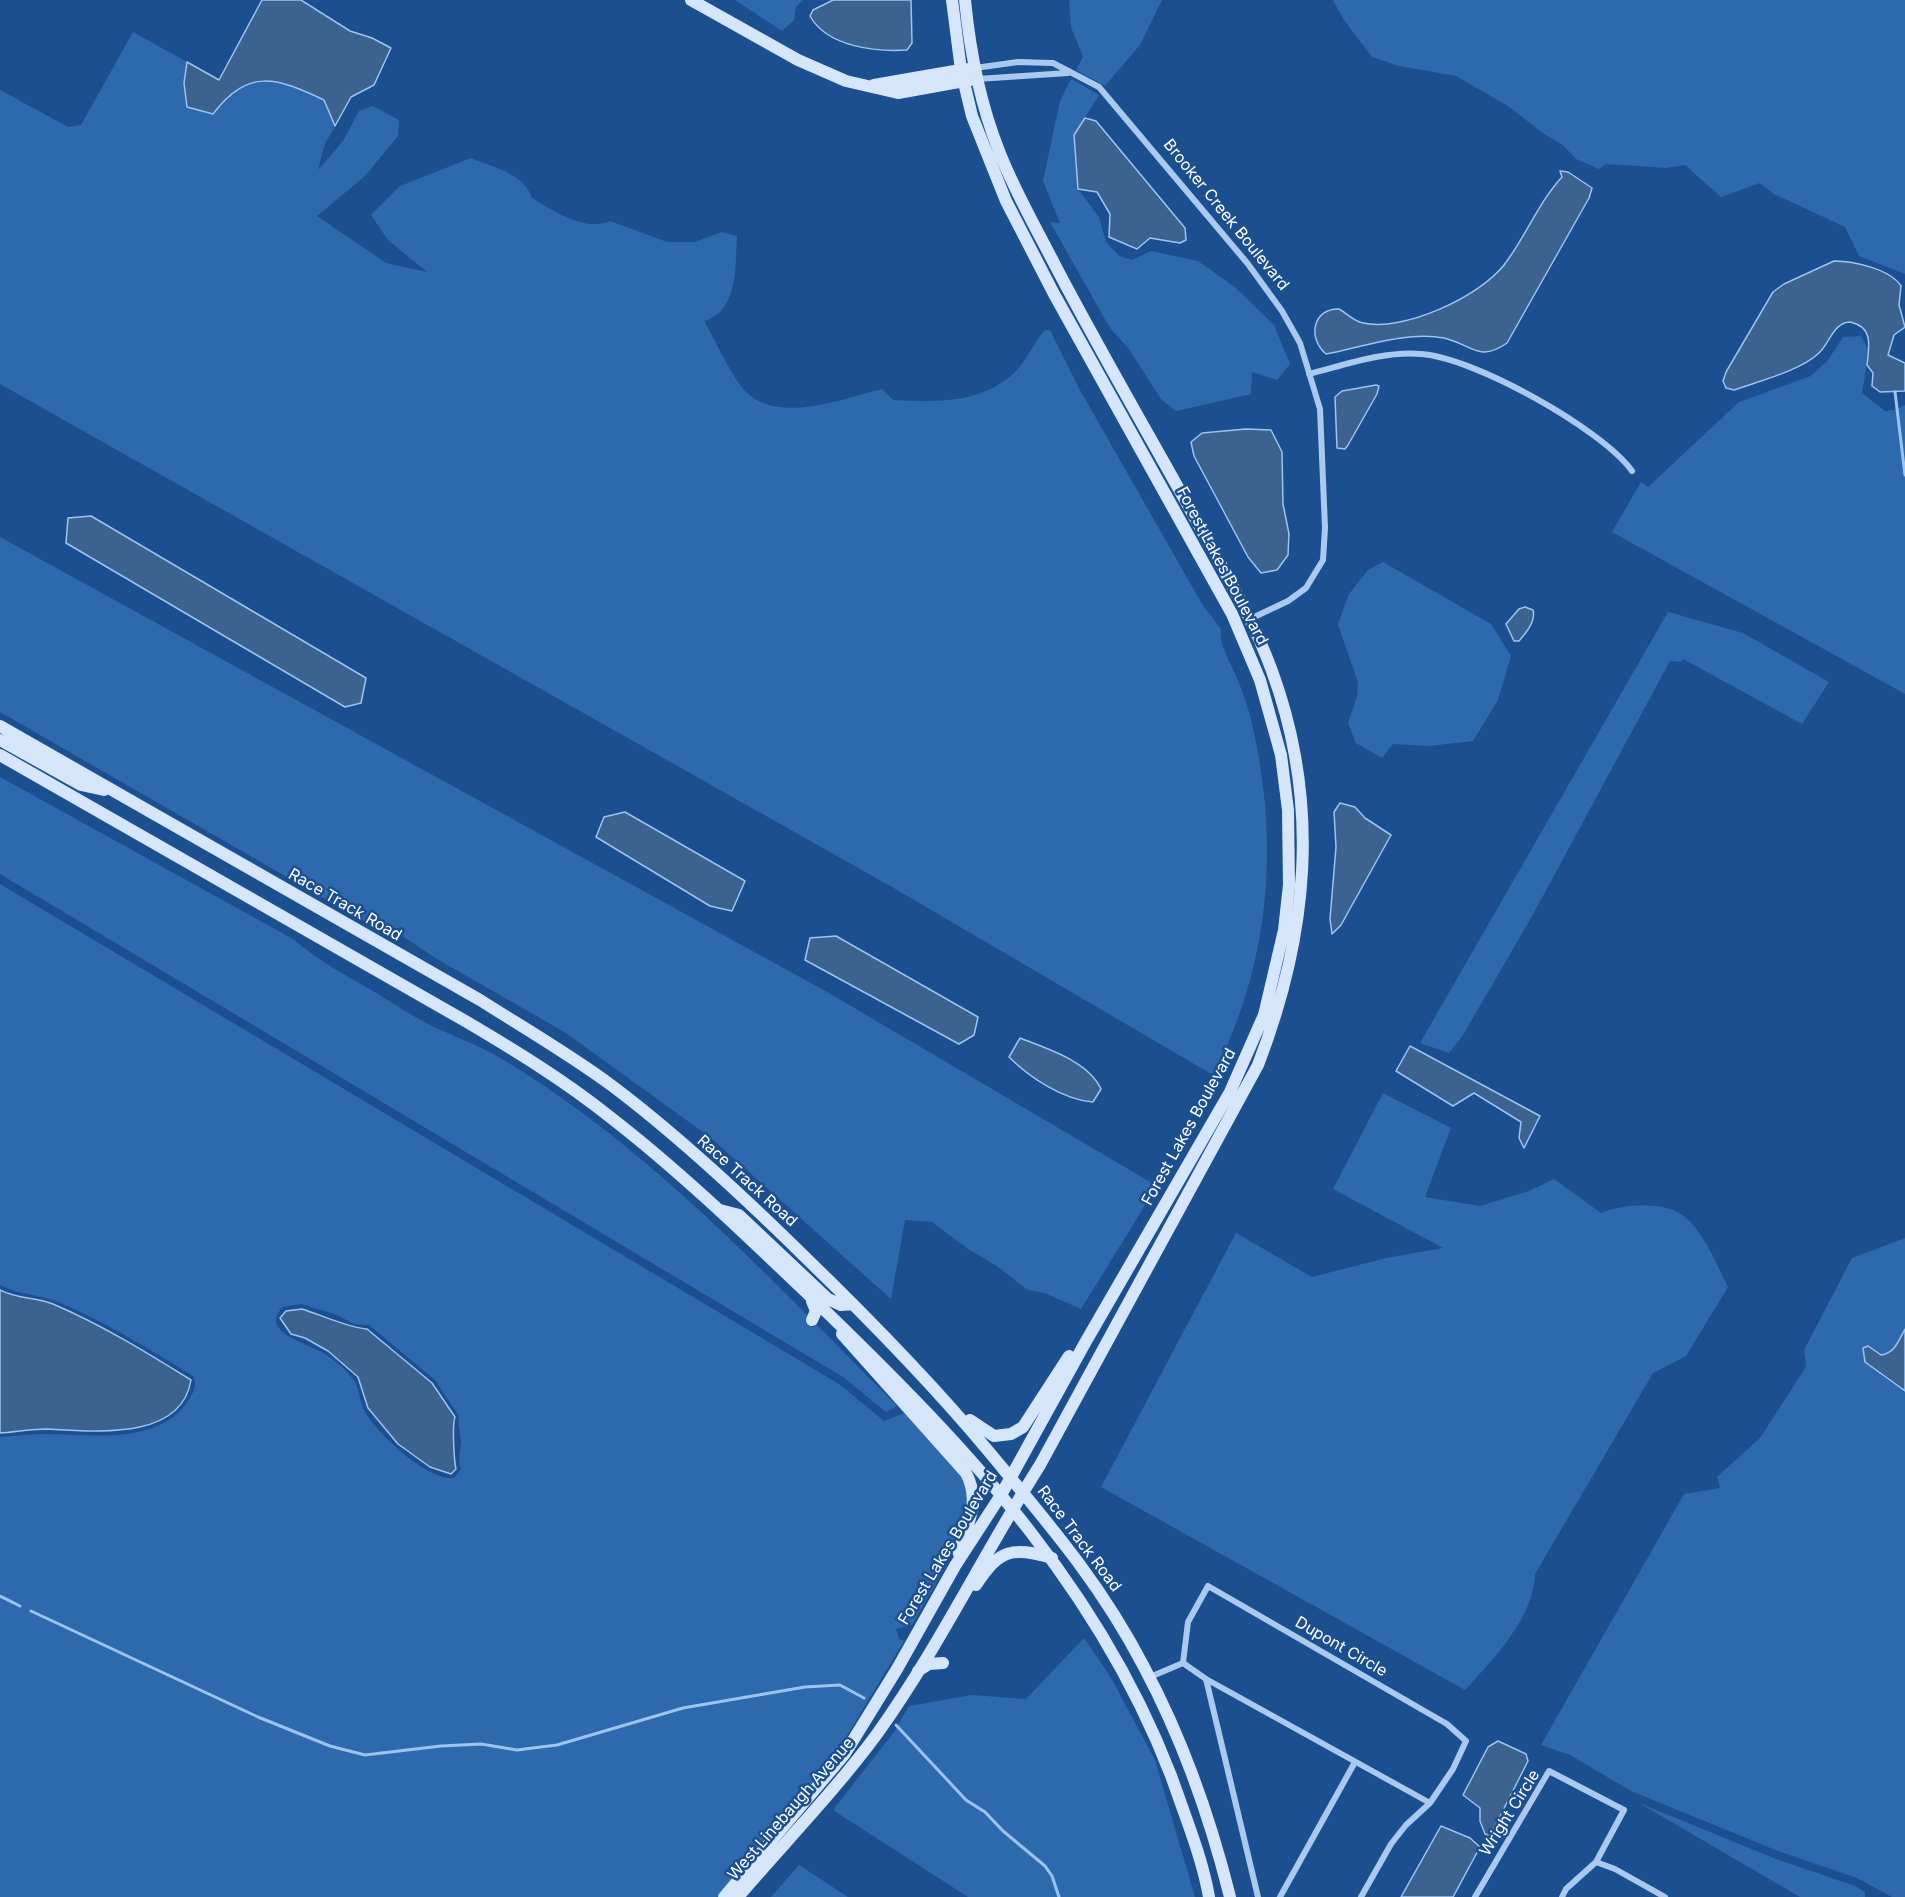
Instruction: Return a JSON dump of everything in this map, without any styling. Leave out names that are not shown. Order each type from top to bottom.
[{"type":"main road","name":"Brooker Creek Boulevard","points":[[692,0],[798,60],[846,81],[873,85],[976,73]]},
{"type":"main road","name":"Forest Lakes Boulevard","points":[[724,1897],[844,1755],[907,1637],[923,1623],[955,1566],[1001,1495],[1245,1061],[1264,1015],[1284,930],[1290,851],[1281,755],[1260,680],[1232,614],[1006,201],[987,159],[962,76],[952,0]]},
{"type":"main road","name":"Forest Lakes Boulevard","points":[[870,1743],[935,1641],[1012,1506],[1024,1491],[1243,1096],[1276,1019],[1289,974],[1298,932],[1302,888],[1302,809],[1294,751],[1273,673],[1250,619],[1067,287],[999,153],[976,73],[965,0]]},
{"type":"main road","name":"Race Track Road","points":[[0,726],[480,1000],[579,1062],[651,1117],[729,1186],[853,1304],[952,1407],[1024,1491],[1103,1596],[1150,1677],[1183,1747],[1202,1797],[1230,1897]]},
{"type":"main road","points":[[0,740],[81,785],[117,793]]},
{"type":"main road","name":"Race Track Road","points":[[0,755],[511,1048],[610,1117],[719,1210],[808,1294],[865,1348],[1012,1506],[1052,1558],[1110,1645],[1170,1769],[1209,1897]]},
{"type":"main road","points":[[719,1210],[740,1215],[828,1299],[841,1305],[853,1304]]},
{"type":"main road","points":[[952,1407],[994,1436],[1011,1434],[1023,1426],[1067,1359],[1146,1229],[1160,1215]]},
{"type":"main road","points":[[808,1294],[816,1311],[812,1320]]},
{"type":"main road","points":[[837,1322],[852,1348],[963,1467],[969,1479],[973,1511],[955,1566]]},
{"type":"main road","points":[[935,1641],[954,1621],[994,1561],[1021,1551],[1052,1558]]},
{"type":"main road","points":[[870,1743],[878,1717],[912,1657],[907,1637]]},
{"type":"main road","points":[[914,1674],[929,1664],[943,1663]]},
{"type":"main road","name":"West Linebaugh Avenue","points":[[738,1897],[870,1743]]},
{"type":"street","name":"Brooker Creek Boulevard","points":[[976,73],[1018,62],[1053,63],[1099,87],[1248,264],[1287,319],[1300,344],[1310,370],[1309,374],[1320,409],[1325,528],[1323,560],[1306,588],[1288,601],[1250,619]]},
{"type":"street","name":"Brooker Creek Boulevard","points":[[976,73],[1069,73]]},
{"type":"street","points":[[1309,374],[1372,358],[1419,353],[1448,357],[1481,369],[1601,439],[1622,458],[1632,471]]},
{"type":"street","name":"Dupont Circle","points":[[1183,1663],[1188,1622],[1208,1586],[1447,1724],[1466,1741],[1453,1769],[1430,1803],[1406,1825],[1391,1844],[1361,1897]]},
{"type":"street","points":[[1150,1677],[1183,1663],[1206,1679],[1430,1803]]},
{"type":"street","points":[[1206,1679],[1258,1897]]},
{"type":"street","points":[[1280,1897],[1355,1762]]},
{"type":"street","name":"Wright Circle","points":[[1475,1897],[1549,1771],[1624,1810],[1596,1862],[1566,1889],[1562,1897]]},
{"type":"street","points":[[1596,1862],[1616,1869],[1665,1897]]},
{"type":"shaded area","points":[[262,0],[301,0],[350,31],[372,38],[391,48],[374,85],[351,97],[335,126],[324,100],[278,82],[252,83],[239,89],[226,99],[213,114],[187,107],[184,83],[187,62],[219,80]]},
{"type":"shaded area","points":[[735,0],[803,0],[796,7],[794,20],[782,31]]},
{"type":"shaded area","points":[[833,0],[911,0],[912,43],[907,50],[881,50],[853,45],[828,35],[810,16],[813,10]]},
{"type":"shaded area","points":[[1069,0],[1162,0],[1140,45],[1105,86],[1076,70],[1083,57],[1071,27]]},
{"type":"shaded area","points":[[1333,0],[1905,0],[1905,274],[1859,256],[1845,227],[1774,194],[1760,183],[1721,197],[1685,165],[1666,168],[1606,164],[1599,169],[1576,159],[1563,145],[1544,134],[1508,106],[1456,76],[1399,66],[1372,57],[1344,20]]},
{"type":"shaded area","points":[[133,32],[187,62],[184,83],[213,114],[226,99],[239,89],[264,81],[292,86],[324,100],[335,126],[324,146],[318,170],[343,141],[359,111],[373,106],[399,120],[398,136],[365,176],[317,216],[386,263],[427,272],[388,240],[371,215],[400,186],[471,158],[515,177],[528,189],[532,198],[559,214],[580,222],[600,224],[610,221],[667,242],[695,242],[722,232],[737,236],[735,273],[729,298],[724,308],[715,316],[704,321],[740,385],[754,398],[770,405],[788,408],[807,407],[882,389],[893,400],[940,401],[970,396],[999,384],[1012,375],[1045,330],[1050,330],[1080,390],[1202,604],[1221,629],[1223,647],[1241,688],[1252,724],[1261,769],[1266,814],[1267,859],[1264,903],[1258,947],[1247,991],[1232,1033],[1213,1075],[892,887],[0,384],[0,90],[68,127],[81,125]]},
{"type":"shaded area","points":[[1071,79],[1099,95],[1074,135],[1078,189],[1099,217],[1106,242],[1119,256],[1132,260],[1151,251],[1198,261],[1236,288],[1274,325],[1290,364],[1277,380],[1252,372],[1251,394],[1176,411],[1161,399],[1129,349],[1110,328],[1050,222],[1060,223],[1043,181],[1060,101]]},
{"type":"shaded area","points":[[1085,118],[1096,121],[1185,228],[1186,240],[1180,243],[1150,238],[1137,249],[1109,237],[1110,214],[1097,192],[1078,189],[1074,135]]},
{"type":"shaded area","points":[[1560,171],[1568,172],[1592,188],[1589,198],[1507,343],[1489,352],[1482,352],[1444,338],[1429,336],[1399,338],[1326,354],[1320,347],[1316,340],[1316,325],[1323,313],[1330,310],[1339,309],[1363,323],[1398,322],[1439,309],[1477,289],[1492,277],[1512,255],[1553,187],[1562,177]]},
{"type":"shaded area","points":[[1834,261],[1861,264],[1880,271],[1896,280],[1901,286],[1899,305],[1905,327],[1894,335],[1888,355],[1905,363],[1905,391],[1880,392],[1872,386],[1873,373],[1867,365],[1869,345],[1866,333],[1863,328],[1850,322],[1836,329],[1823,349],[1801,365],[1734,390],[1726,388],[1723,381],[1726,372],[1773,292],[1784,284]]},
{"type":"shaded area","points":[[1861,336],[1869,351],[1862,393],[1885,411],[1895,410],[1905,405],[1905,694],[1612,532],[1641,482],[1648,487],[1739,402],[1811,376],[1828,360],[1843,337]]},
{"type":"shaded area","points":[[1379,386],[1377,394],[1348,445],[1345,449],[1337,448],[1335,397],[1342,391]]},
{"type":"shaded area","points":[[1246,429],[1271,430],[1282,452],[1283,504],[1289,534],[1288,555],[1277,570],[1261,573],[1248,557],[1194,456],[1191,442],[1202,433]]},
{"type":"shaded area","points":[[91,516],[366,678],[361,703],[345,707],[66,543],[68,518]]},
{"type":"shaded area","points":[[0,537],[827,992],[1157,1186],[1081,1309],[1047,1294],[1026,1289],[997,1266],[968,1249],[932,1222],[905,1220],[891,1299],[711,1138],[566,1033],[437,959],[401,935],[367,923],[0,712]]},
{"type":"shaded area","points":[[1383,562],[1491,624],[1511,656],[1498,700],[1473,741],[1429,746],[1393,744],[1382,758],[1356,743],[1348,723],[1357,696],[1358,683],[1338,624],[1349,594],[1368,570]]},
{"type":"shaded area","points":[[1525,607],[1533,610],[1532,623],[1519,641],[1514,641],[1506,624],[1519,609]]},
{"type":"shaded area","points":[[1668,612],[1743,633],[1829,682],[1802,724],[1683,659],[1681,662],[1670,661],[1531,918],[1463,1035],[1449,1053],[1420,1043]]},
{"type":"shaded area","points":[[0,777],[293,939],[332,967],[421,1020],[493,1054],[544,1086],[624,1145],[700,1211],[808,1316],[805,1320],[813,1327],[816,1324],[897,1406],[886,1412],[843,1377],[0,874]]},
{"type":"shaded area","points":[[1340,803],[1355,807],[1365,818],[1391,835],[1341,925],[1332,934],[1330,919],[1336,847],[1334,812]]},
{"type":"shaded area","points":[[625,812],[745,881],[732,911],[710,906],[596,837],[604,817]]},
{"type":"shaded area","points":[[0,884],[839,1384],[884,1421],[904,1413],[959,1471],[967,1489],[966,1516],[956,1534],[946,1566],[912,1625],[896,1629],[899,1639],[904,1641],[825,1772],[717,1897],[0,1897],[0,1437],[46,1434],[103,1435],[142,1431],[160,1425],[175,1415],[190,1398],[195,1382],[193,1376],[93,1318],[51,1299],[14,1291],[0,1285]],"holes":[[[301,1304],[337,1315],[354,1324],[369,1325],[435,1380],[459,1416],[461,1469],[454,1478],[443,1477],[431,1472],[404,1454],[371,1421],[363,1408],[355,1382],[346,1371],[325,1354],[289,1336],[276,1323],[277,1316],[283,1307]]]},
{"type":"shaded area","points":[[836,936],[978,1017],[974,1035],[959,1044],[805,960],[810,938]]},
{"type":"shaded area","points":[[1020,1038],[1066,1057],[1087,1071],[1101,1089],[1093,1102],[1071,1097],[1048,1087],[1017,1065],[1009,1057]]},
{"type":"shaded area","points":[[1410,1046],[1540,1116],[1524,1148],[1519,1138],[1521,1122],[1474,1093],[1453,1106],[1396,1071]]},
{"type":"shaded area","points":[[1383,1093],[1451,1128],[1425,1197],[1480,1206],[1529,1191],[1554,1179],[1601,1213],[1621,1207],[1645,1205],[1668,1208],[1678,1212],[1693,1225],[1710,1251],[1728,1287],[1686,1356],[1653,1373],[1535,1574],[1528,1606],[1520,1622],[1488,1665],[1465,1690],[1101,1487],[1236,1233],[1312,1277],[1386,1258],[1443,1248],[1333,1189]]},
{"type":"shaded area","points":[[1905,1238],[1904,1332],[1897,1345],[1885,1354],[1881,1355],[1873,1349],[1882,1376],[1905,1391],[1905,1897],[1892,1897],[1857,1878],[1778,1851],[1631,1791],[1570,1755],[1541,1745],[1684,1494],[1720,1488],[1717,1477],[1760,1438],[1806,1367],[1804,1350],[1852,1258]]},
{"type":"shaded area","points":[[0,1290],[53,1304],[157,1359],[191,1380],[184,1400],[171,1414],[153,1423],[132,1428],[110,1431],[41,1429],[0,1433]]},
{"type":"shaded area","points":[[302,1309],[344,1324],[367,1329],[432,1383],[455,1417],[456,1469],[451,1474],[430,1467],[398,1444],[368,1408],[358,1377],[328,1351],[305,1338],[291,1334],[280,1318],[286,1311]]},
{"type":"shaded area","points":[[1905,1329],[1905,1391],[1865,1362],[1863,1348],[1868,1346],[1881,1355],[1886,1354],[1896,1345]]},
{"type":"shaded area","points":[[1084,1638],[1110,1676],[1155,1760],[1195,1897],[968,1897],[833,1810],[894,1732],[909,1706],[972,1695],[1026,1699]]},
{"type":"shaded area","points":[[1498,1741],[1526,1754],[1528,1761],[1490,1836],[1485,1834],[1480,1821],[1480,1808],[1463,1795],[1488,1747]]},
{"type":"shaded area","points":[[1639,1803],[1776,1859],[1855,1886],[1865,1892],[1865,1897],[1800,1897]]},
{"type":"shaded area","points":[[1441,1826],[1470,1838],[1480,1847],[1453,1897],[1401,1897]]},
{"type":"shaded area","points":[[799,1865],[848,1897],[771,1897]]},
{"type":"waterway","points":[[1895,392],[1905,475]]},
{"type":"waterway","points":[[0,1596],[20,1606]]},
{"type":"waterway","points":[[31,1611],[258,1717],[330,1746],[365,1755],[441,1746],[481,1744],[517,1750],[557,1745],[683,1708],[805,1687],[840,1685],[864,1698]]},
{"type":"waterway","points":[[896,1725],[966,1800],[985,1812],[1003,1831],[1045,1866],[1052,1876],[1059,1897]]}]
